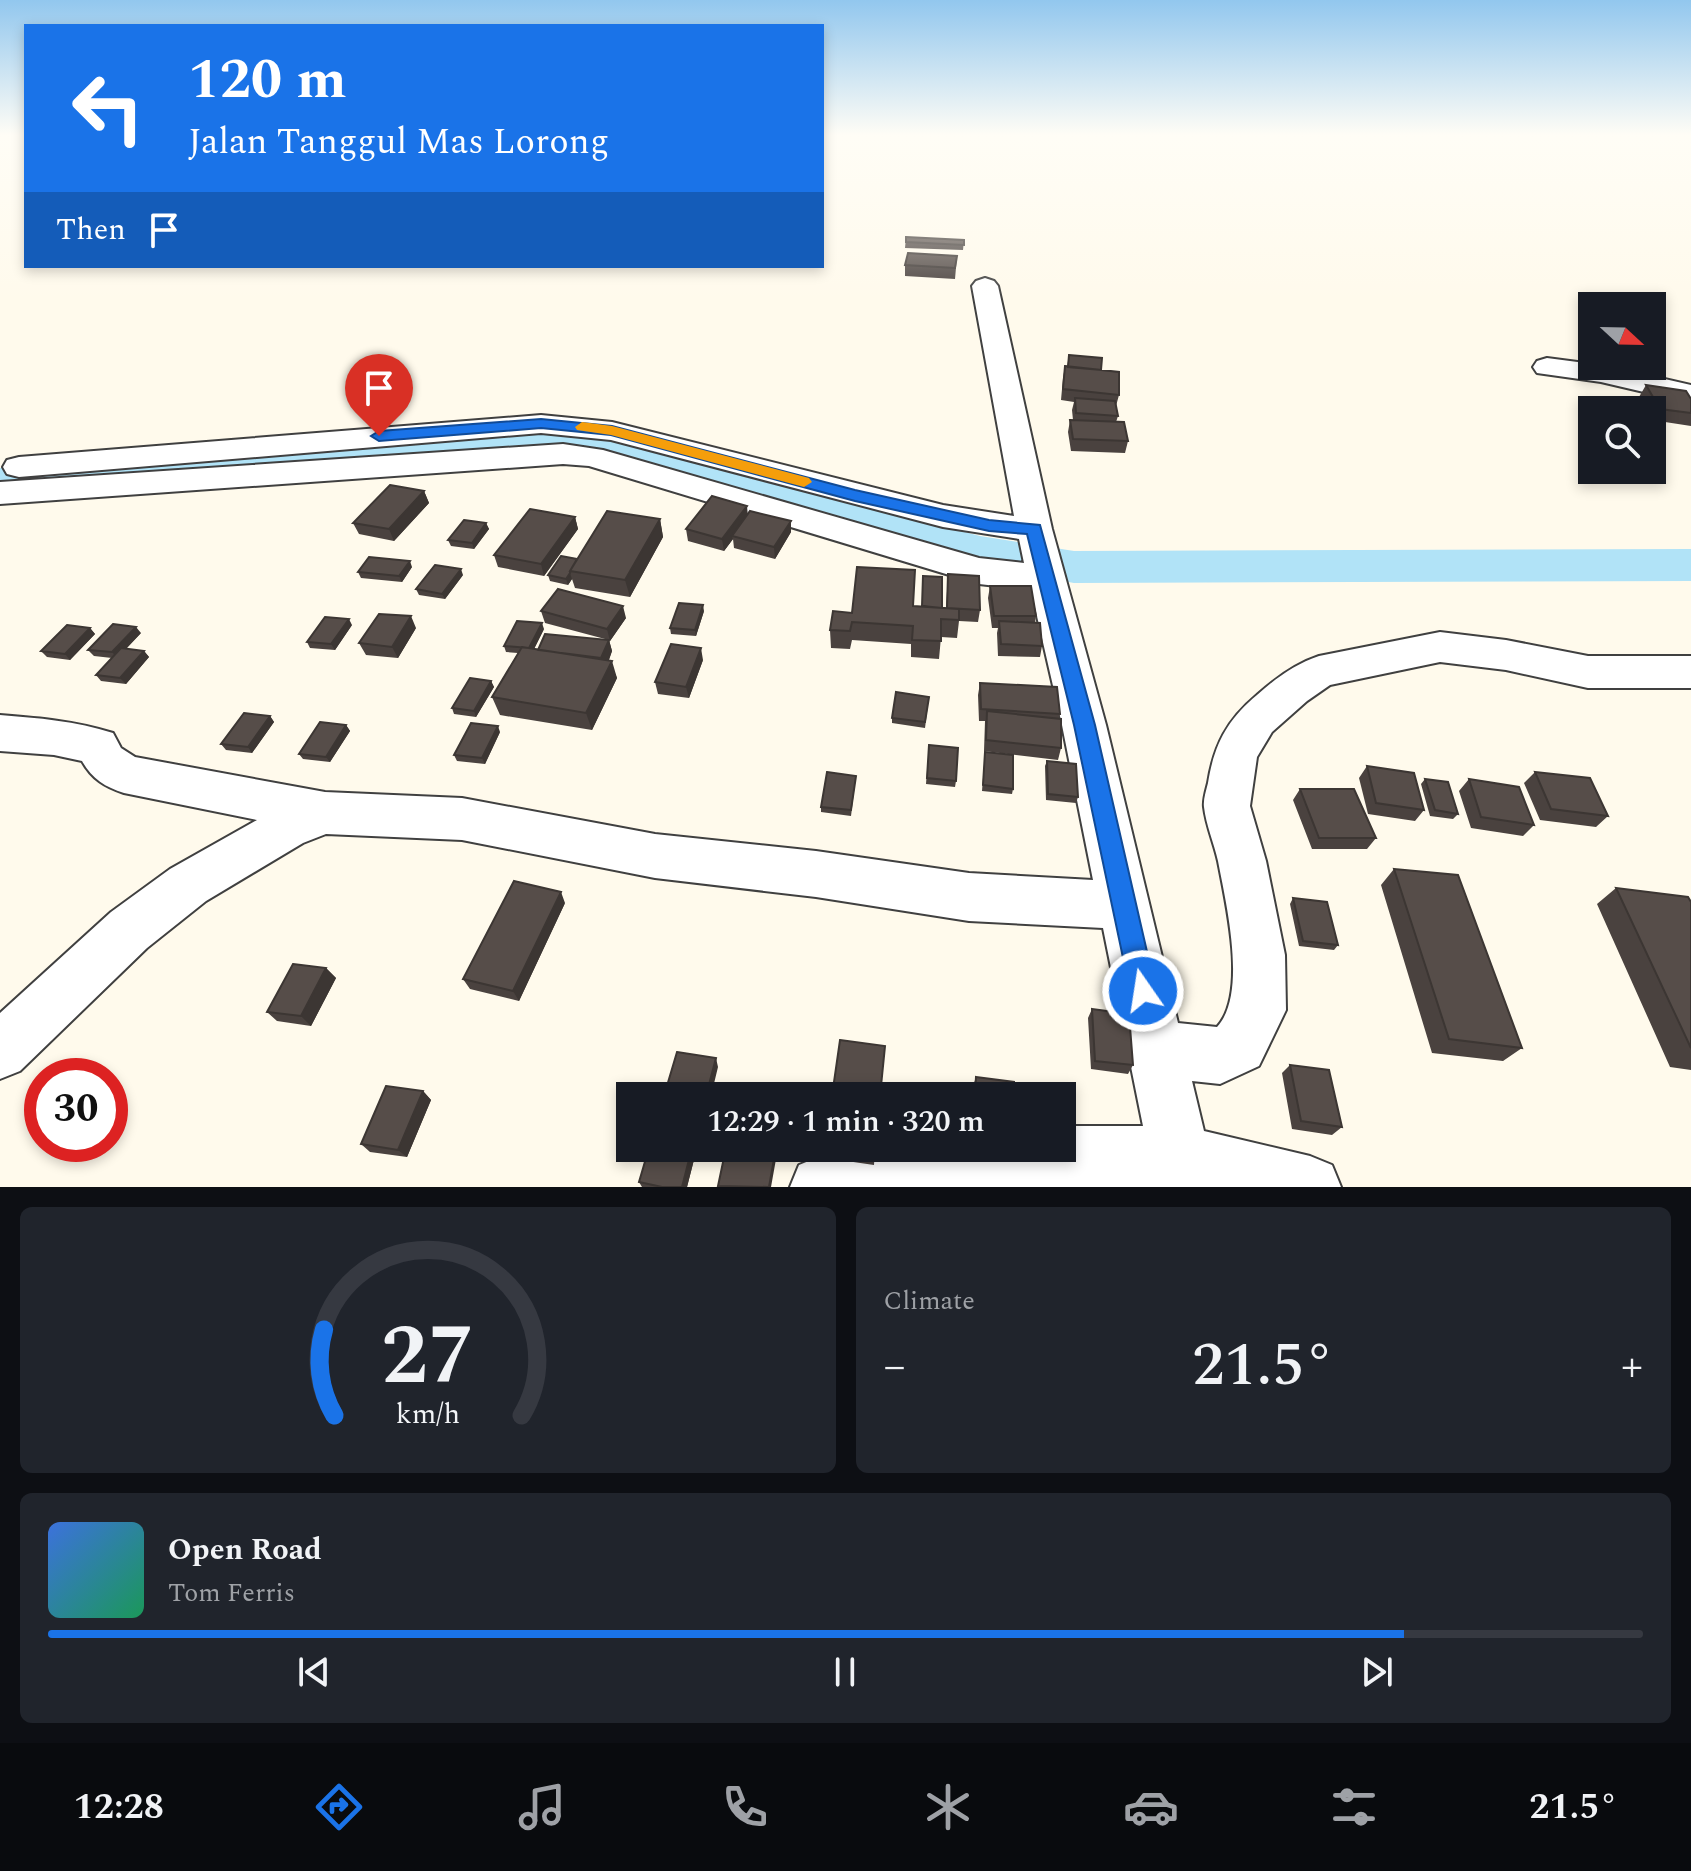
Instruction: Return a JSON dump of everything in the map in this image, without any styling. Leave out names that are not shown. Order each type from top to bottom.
[{"type":"street","points":[[985,286],[1034,529],[1084,725],[1182,1172]]},
{"type":"street","points":[[1547,367],[1601,373],[1691,394]]},
{"type":"street","points":[[0,468],[557,424],[612,431],[943,516],[989,525],[1034,529]]},
{"type":"street","points":[[0,493],[526,454],[563,454],[592,457],[979,571],[1046,579]]},
{"type":"street","points":[[1156,1049],[1220,1056],[1239,1046],[1259,1010],[1259,955],[1242,861],[1227,806],[1235,753],[1257,720],[1292,689],[1319,672],[1440,647],[1506,655],[1588,672],[1691,672]]},
{"type":"street","points":[[0,733],[54,737],[97,746],[105,761],[124,774],[325,813],[462,819],[655,856],[816,874],[969,897],[1123,905]]},
{"type":"street","points":[[0,1051],[129,930],[188,885],[286,828],[325,813]]},
{"type":"street","points":[[821,1187],[1035,1157],[1310,1187]]},
{"type":"building","points":[[906,237],[964,240],[964,245],[906,242]]},
{"type":"building","points":[[908,253],[957,256],[955,268],[905,265]]},
{"type":"building","points":[[1069,355],[1102,358],[1101,370],[1068,367]]},
{"type":"building","points":[[1065,366],[1119,372],[1119,395],[1063,389]]},
{"type":"building","points":[[1646,385],[1686,391],[1691,399],[1691,413],[1666,410],[1666,396],[1652,396]]},
{"type":"building","points":[[1075,398],[1115,401],[1118,416],[1076,413]]},
{"type":"building","points":[[1070,420],[1124,422],[1128,441],[1073,439]]},
{"type":"building","points":[[390,485],[424,491],[389,529],[353,523]]},
{"type":"building","points":[[712,496],[747,506],[722,539],[686,529]]},
{"type":"building","points":[[530,509],[575,517],[541,564],[494,555]]},
{"type":"building","points":[[607,511],[660,519],[625,580],[570,571]]},
{"type":"building","points":[[750,511],[791,521],[774,547],[732,536]]},
{"type":"building","points":[[464,520],[486,523],[472,543],[448,540]]},
{"type":"building","points":[[561,556],[577,559],[566,579],[548,575]]},
{"type":"building","points":[[369,557],[410,561],[399,576],[358,572]]},
{"type":"building","points":[[435,565],[461,569],[442,594],[416,589]]},
{"type":"building","points":[[857,567],[915,570],[913,606],[959,609],[959,620],[941,619],[941,641],[912,640],[913,626],[852,622],[850,631],[830,630],[833,611],[852,613]]},
{"type":"building","points":[[948,574],[979,576],[980,610],[947,608]]},
{"type":"building","points":[[923,576],[942,577],[942,608],[922,606]]},
{"type":"building","points":[[990,586],[1031,586],[1036,616],[994,616]]},
{"type":"building","points":[[558,589],[623,606],[607,629],[541,611]]},
{"type":"building","points":[[679,603],[703,605],[695,630],[670,628]]},
{"type":"building","points":[[379,614],[411,616],[392,647],[359,643]]},
{"type":"building","points":[[325,617],[349,619],[331,644],[307,642]]},
{"type":"building","points":[[517,621],[542,623],[529,648],[504,646]]},
{"type":"building","points":[[999,621],[1040,623],[1042,646],[1001,644]]},
{"type":"building","points":[[113,624],[136,627],[112,652],[88,650]]},
{"type":"building","points":[[67,625],[90,628],[65,654],[41,651]]},
{"type":"building","points":[[545,634],[609,640],[601,658],[538,650]]},
{"type":"building","points":[[671,644],[701,648],[686,687],[655,682]]},
{"type":"building","points":[[522,647],[612,661],[586,713],[492,697]]},
{"type":"building","points":[[121,648],[144,651],[120,678],[96,675]]},
{"type":"building","points":[[470,678],[491,681],[474,711],[452,708]]},
{"type":"building","points":[[980,683],[1057,687],[1060,714],[981,709]]},
{"type":"building","points":[[896,692],[929,697],[925,722],[892,718]]},
{"type":"building","points":[[987,711],[1061,719],[1061,748],[986,740]]},
{"type":"building","points":[[244,713],[270,716],[248,747],[221,744]]},
{"type":"building","points":[[320,722],[346,725],[326,757],[299,754]]},
{"type":"building","points":[[471,723],[498,726],[482,758],[454,755]]},
{"type":"building","points":[[929,745],[958,748],[956,781],[927,778]]},
{"type":"building","points":[[985,752],[1013,755],[1013,789],[983,785]]},
{"type":"building","points":[[1047,761],[1076,764],[1078,797],[1048,794]]},
{"type":"building","points":[[1367,766],[1414,773],[1424,810],[1376,803]]},
{"type":"building","points":[[827,772],[856,776],[851,810],[821,807]]},
{"type":"building","points":[[1535,772],[1590,778],[1608,816],[1551,809]]},
{"type":"building","points":[[1425,779],[1448,782],[1458,814],[1435,810]]},
{"type":"building","points":[[1469,779],[1519,787],[1534,825],[1481,817]]},
{"type":"building","points":[[1300,789],[1354,789],[1376,838],[1319,838]]},
{"type":"building","points":[[1394,869],[1458,875],[1522,1048],[1449,1039]]},
{"type":"building","points":[[514,881],[561,892],[513,991],[463,979]]},
{"type":"building","points":[[1616,888],[1688,897],[1691,902],[1691,1048]]},
{"type":"building","points":[[1293,898],[1327,902],[1338,945],[1303,941]]},
{"type":"building","points":[[293,964],[326,968],[301,1016],[267,1012]]},
{"type":"building","points":[[1092,1009],[1129,1014],[1133,1065],[1095,1061]]},
{"type":"building","points":[[840,1040],[885,1046],[881,1082],[834,1082]]},
{"type":"building","points":[[677,1052],[716,1058],[710,1082],[668,1082]]},
{"type":"building","points":[[1290,1065],[1329,1070],[1342,1127],[1301,1121]]},
{"type":"building","points":[[976,1077],[1014,1082],[976,1082]]},
{"type":"building","points":[[386,1086],[423,1091],[398,1150],[361,1144]]},
{"type":"building","points":[[645,1162],[688,1162],[682,1187],[639,1182]]},
{"type":"building","points":[[723,1162],[773,1162],[769,1187],[718,1186]]},
{"type":"waterway","points":[[0,481],[536,439],[587,444],[980,551],[1074,567],[1691,565]]},
{"type":"slow traffic","points":[[582,427],[612,431],[804,482]]},
{"type":"route","points":[[379,436],[541,424],[573,425],[612,431],[943,516],[989,525],[1034,529],[1084,725],[1143,991]]}]
